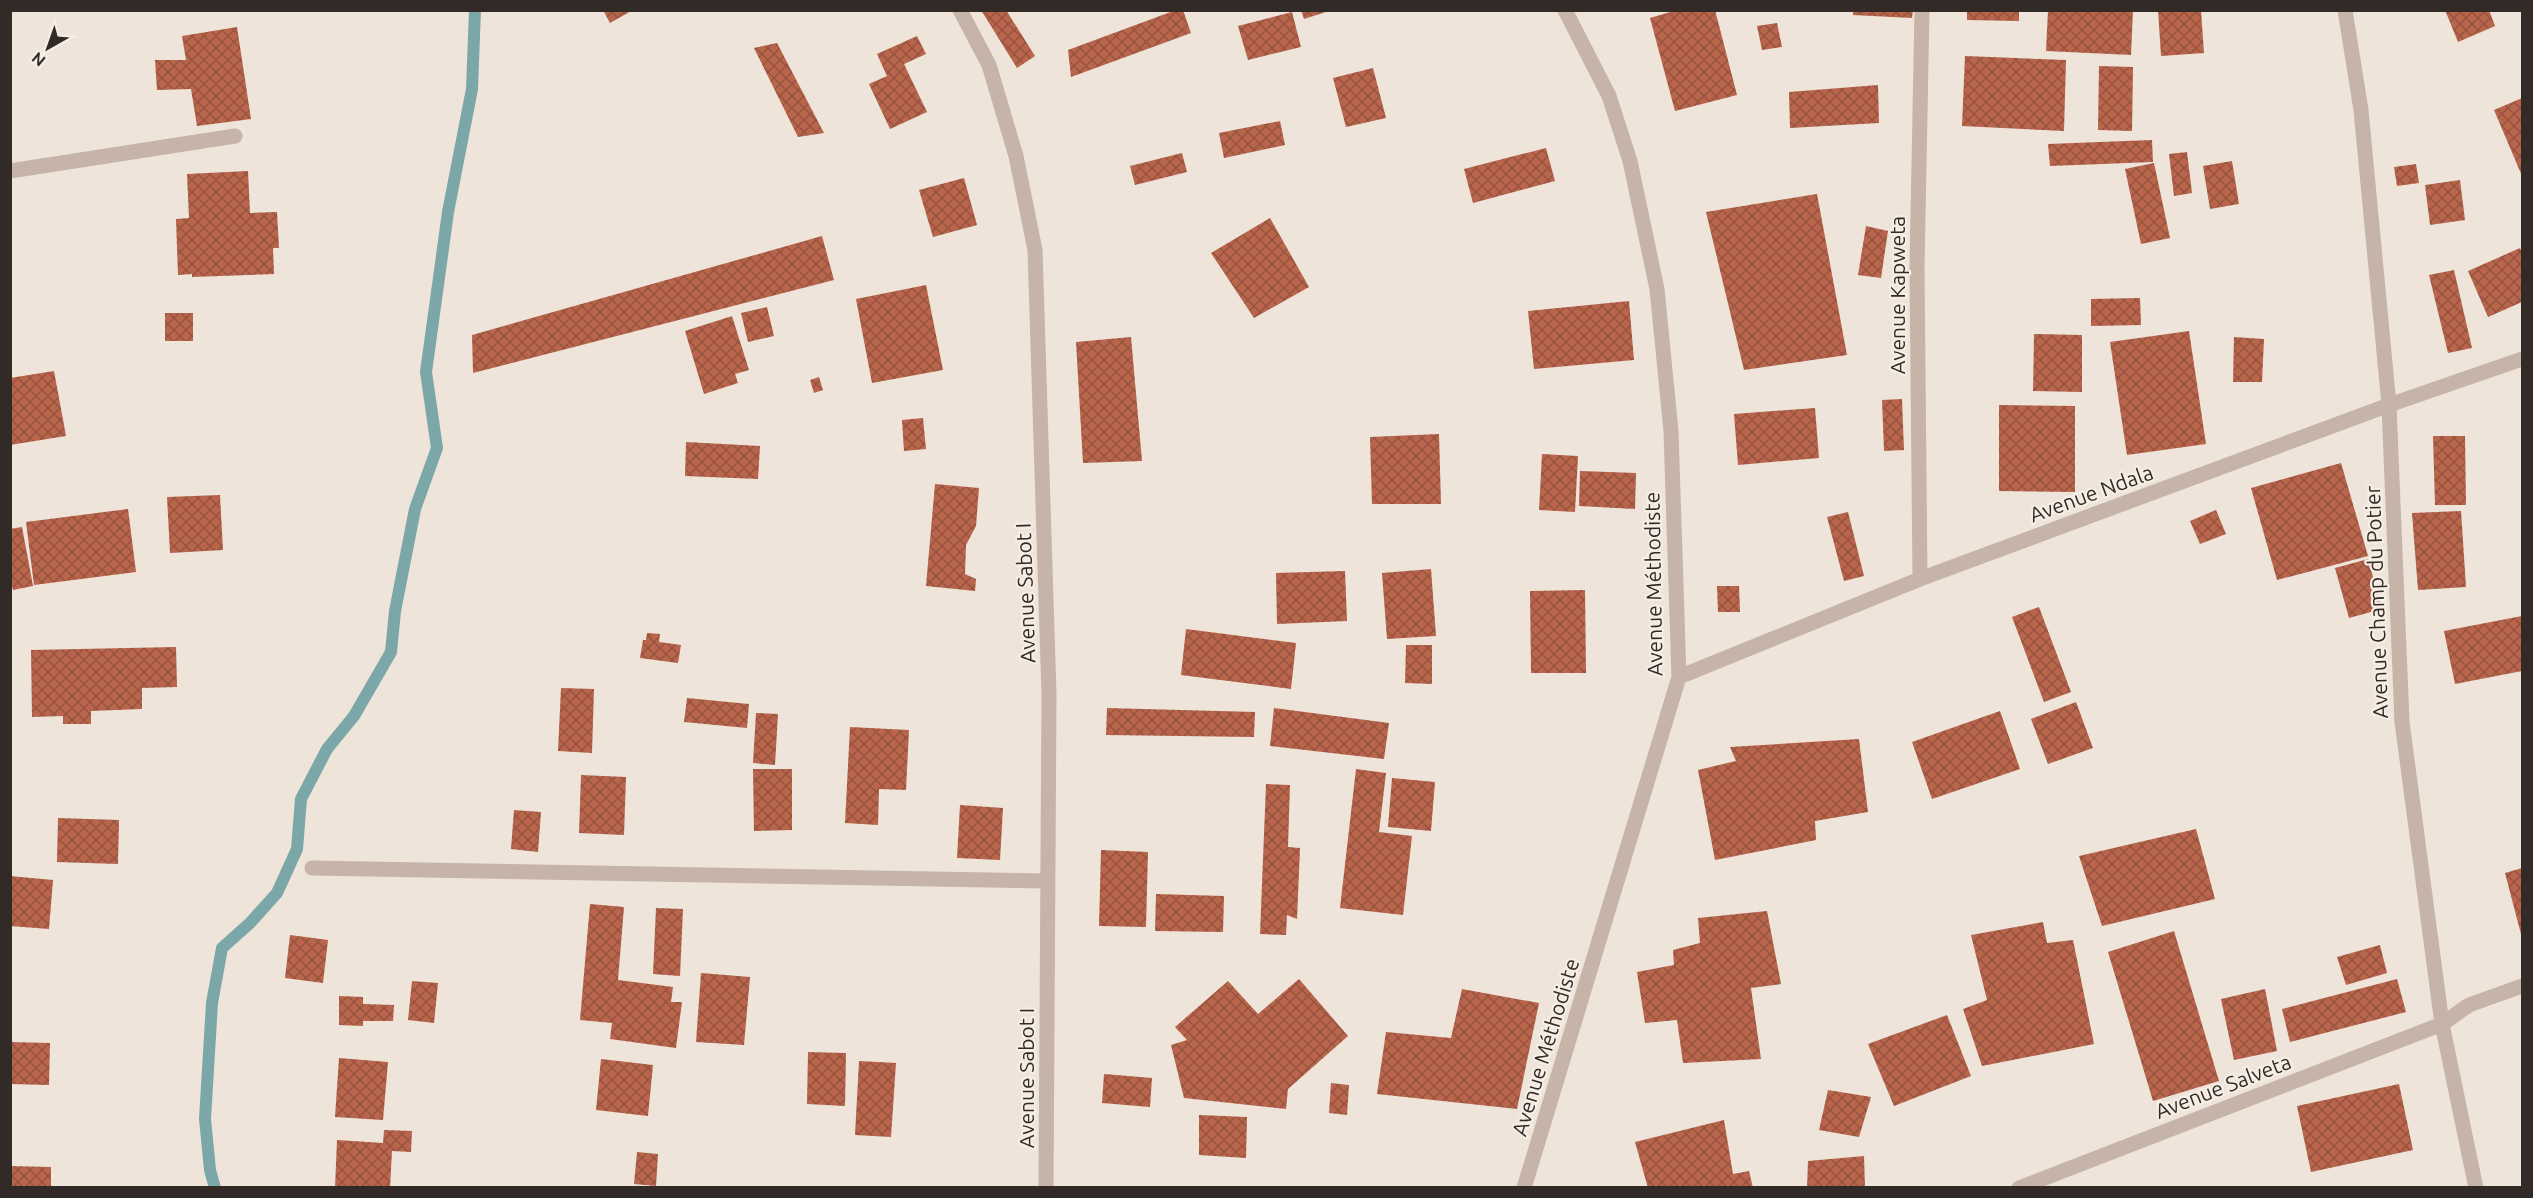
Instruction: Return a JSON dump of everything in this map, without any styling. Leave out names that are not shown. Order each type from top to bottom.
[{"type":"street","name":"Avenue Sabot I","points":[[960,10],[989,65],[1016,156],[1035,250],[1049,694],[1046,1188]]},
{"type":"street","name":"Avenue Méthodiste","points":[[1524,1188],[1679,677],[1671,431],[1657,289],[1630,161],[1609,96],[1565,10]]},
{"type":"street","name":"Avenue Kapweta","points":[[1920,579],[1917,267],[1922,10]]},
{"type":"street","name":"Avenue Champ du Potier","points":[[2345,10],[2361,110],[2389,405],[2402,722],[2442,1024],[2476,1188]]},
{"type":"street","points":[[10,171],[235,136]]},
{"type":"street","name":"Avenue Ndala","points":[[1679,677],[1920,579],[2389,405],[2523,359]]},
{"type":"street","points":[[312,868],[1048,881]]},
{"type":"street","name":"Avenue Salveta","points":[[2019,1188],[2442,1024],[2469,1005],[2523,986]]},
{"type":"building","points":[[603,10],[633,10],[610,23]]},
{"type":"building","points":[[981,10],[1006,10],[1035,56],[1017,68]]},
{"type":"building","points":[[1176,10],[1183,10],[1191,33],[1071,77],[1068,50]]},
{"type":"building","points":[[1301,10],[1329,10],[1329,11],[1304,19]]},
{"type":"building","points":[[1677,10],[1715,10],[1737,95],[1675,111],[1650,18]]},
{"type":"building","points":[[1853,10],[1913,10],[1912,18],[1853,15]]},
{"type":"building","points":[[1967,10],[2019,10],[2019,21],[1967,20]]},
{"type":"building","points":[[2048,10],[2133,10],[2131,55],[2046,51]]},
{"type":"building","points":[[2158,10],[2201,10],[2204,53],[2161,56]]},
{"type":"building","points":[[2445,10],[2489,10],[2495,26],[2458,42]]},
{"type":"building","points":[[1292,12],[1301,47],[1248,60],[1238,26]]},
{"type":"building","points":[[1777,23],[1782,47],[1762,50],[1757,26]]},
{"type":"building","points":[[237,27],[251,119],[197,126],[191,89],[157,90],[155,60],[186,60],[182,36]]},
{"type":"building","points":[[917,36],[926,54],[904,64],[927,112],[890,129],[869,84],[887,76],[877,54]]},
{"type":"building","points":[[777,43],[824,133],[798,137],[754,48]]},
{"type":"building","points":[[1965,56],[2066,60],[2064,131],[1962,126]]},
{"type":"building","points":[[2099,66],[2133,67],[2132,131],[2098,130]]},
{"type":"building","points":[[1373,68],[1386,118],[1346,127],[1333,78]]},
{"type":"building","points":[[1878,85],[1879,123],[1790,128],[1789,92]]},
{"type":"building","points":[[2522,98],[2522,176],[2494,110]]},
{"type":"building","points":[[1280,121],[1285,145],[1224,158],[1219,133]]},
{"type":"building","points":[[2152,140],[2153,162],[2050,166],[2048,144]]},
{"type":"building","points":[[1546,148],[1555,181],[1473,203],[1464,169]]},
{"type":"building","points":[[2187,152],[2192,193],[2174,196],[2169,154]]},
{"type":"building","points":[[1182,153],[1187,172],[1135,185],[1130,166]]},
{"type":"building","points":[[2232,161],[2239,204],[2210,209],[2203,166]]},
{"type":"building","points":[[2154,163],[2170,238],[2141,244],[2125,169]]},
{"type":"building","points":[[2416,164],[2419,183],[2397,186],[2394,167]]},
{"type":"building","points":[[248,171],[250,213],[277,212],[279,248],[273,248],[274,274],[192,277],[192,274],[178,275],[176,219],[189,218],[187,174]]},
{"type":"building","points":[[964,178],[977,225],[933,237],[919,190]]},
{"type":"building","points":[[2460,180],[2465,220],[2430,225],[2425,185]]},
{"type":"building","points":[[1817,194],[1847,355],[1744,370],[1706,212]]},
{"type":"building","points":[[1270,218],[1309,287],[1254,318],[1211,253]]},
{"type":"building","points":[[1866,226],[1888,231],[1881,278],[1858,275]]},
{"type":"building","points":[[822,236],[834,280],[473,373],[472,335]]},
{"type":"building","points":[[2520,248],[2522,253],[2522,302],[2488,317],[2468,271]]},
{"type":"building","points":[[2454,270],[2472,348],[2448,353],[2429,275]]},
{"type":"building","points":[[926,285],[943,370],[872,383],[856,299]]},
{"type":"building","points":[[2140,298],[2141,325],[2091,326],[2091,299]]},
{"type":"building","points":[[1629,301],[1634,360],[1534,369],[1528,311]]},
{"type":"building","points":[[767,307],[774,336],[748,342],[741,313]]},
{"type":"building","points":[[165,313],[193,313],[193,341],[165,341]]},
{"type":"building","points":[[732,316],[749,370],[735,374],[738,383],[704,394],[685,331]]},
{"type":"building","points":[[2189,331],[2206,444],[2127,455],[2110,342]]},
{"type":"building","points":[[2034,334],[2082,335],[2082,392],[2033,391]]},
{"type":"building","points":[[1131,337],[1142,461],[1083,463],[1076,342]]},
{"type":"building","points":[[2234,337],[2264,339],[2262,382],[2233,382]]},
{"type":"building","points":[[54,371],[66,436],[10,445],[10,378]]},
{"type":"building","points":[[819,377],[823,390],[814,393],[810,380]]},
{"type":"building","points":[[1902,399],[1904,450],[1884,451],[1882,400]]},
{"type":"building","points":[[1999,405],[2075,406],[2075,492],[1999,491]]},
{"type":"building","points":[[1815,408],[1819,458],[1738,465],[1734,414]]},
{"type":"building","points":[[923,418],[926,449],[904,451],[902,420]]},
{"type":"building","points":[[1439,434],[1441,504],[1372,504],[1370,437]]},
{"type":"building","points":[[2433,436],[2465,436],[2466,505],[2435,505]]},
{"type":"building","points":[[686,442],[760,446],[758,479],[685,476]]},
{"type":"building","points":[[1542,454],[1578,456],[1575,512],[1539,510]]},
{"type":"building","points":[[2341,463],[2368,556],[2277,580],[2251,488]]},
{"type":"building","points":[[1580,471],[1636,473],[1635,509],[1579,506]]},
{"type":"building","points":[[935,484],[979,488],[976,526],[966,545],[965,574],[976,579],[975,591],[926,586]]},
{"type":"building","points":[[220,495],[223,550],[170,553],[167,497]]},
{"type":"building","points":[[128,509],[136,572],[34,585],[26,522]]},
{"type":"building","points":[[2216,510],[2226,534],[2200,544],[2190,521]]},
{"type":"building","points":[[2461,511],[2466,587],[2418,590],[2412,513]]},
{"type":"building","points":[[1848,512],[1864,576],[1844,581],[1827,517]]},
{"type":"building","points":[[22,527],[33,586],[13,590],[10,577],[10,529]]},
{"type":"building","points":[[2368,559],[2382,609],[2349,618],[2335,568]]},
{"type":"building","points":[[1431,569],[1436,636],[1387,639],[1382,573]]},
{"type":"building","points":[[1345,571],[1347,621],[1277,624],[1276,573]]},
{"type":"building","points":[[1717,586],[1739,586],[1740,612],[1718,612]]},
{"type":"building","points":[[1585,590],[1586,673],[1531,673],[1530,591]]},
{"type":"building","points":[[2039,607],[2071,692],[2044,702],[2012,617]]},
{"type":"building","points":[[2522,616],[2522,671],[2455,684],[2444,631]]},
{"type":"building","points":[[1186,629],[1296,643],[1291,689],[1181,675]]},
{"type":"building","points":[[647,633],[660,634],[659,642],[681,645],[678,663],[640,658],[643,640],[646,640]]},
{"type":"building","points":[[1406,645],[1432,645],[1432,684],[1405,683]]},
{"type":"building","points":[[176,647],[177,687],[142,688],[142,709],[91,711],[91,724],[63,724],[63,716],[32,717],[31,650]]},
{"type":"building","points":[[561,688],[594,689],[592,753],[558,751]]},
{"type":"building","points":[[687,698],[749,704],[747,728],[684,722]]},
{"type":"building","points":[[2076,702],[2093,748],[2048,764],[2031,719]]},
{"type":"building","points":[[1107,708],[1255,712],[1254,737],[1106,735]]},
{"type":"building","points":[[1274,708],[1389,723],[1384,759],[1270,746]]},
{"type":"building","points":[[2000,711],[2020,769],[1932,799],[1912,742]]},
{"type":"building","points":[[756,713],[778,714],[775,765],[753,763]]},
{"type":"building","points":[[850,727],[909,730],[906,790],[879,789],[878,825],[845,823]]},
{"type":"building","points":[[1859,739],[1868,812],[1815,821],[1816,840],[1715,860],[1698,770],[1736,761],[1730,747]]},
{"type":"building","points":[[753,769],[792,769],[792,830],[754,831]]},
{"type":"building","points":[[1356,769],[1386,773],[1379,832],[1412,836],[1403,915],[1340,908]]},
{"type":"building","points":[[581,775],[626,777],[624,835],[579,833]]},
{"type":"building","points":[[1392,778],[1435,782],[1431,831],[1388,827]]},
{"type":"building","points":[[1266,784],[1290,785],[1288,847],[1300,848],[1297,919],[1287,915],[1286,935],[1260,934]]},
{"type":"building","points":[[960,805],[1003,808],[1000,860],[957,858]]},
{"type":"building","points":[[514,810],[541,812],[538,852],[511,849]]},
{"type":"building","points":[[58,818],[119,820],[118,864],[57,862]]},
{"type":"building","points":[[2196,829],[2215,899],[2102,926],[2079,856]]},
{"type":"building","points":[[1101,850],[1148,852],[1146,927],[1099,926]]},
{"type":"building","points":[[2522,868],[2522,938],[2505,873]]},
{"type":"building","points":[[10,876],[53,880],[49,929],[10,926]]},
{"type":"building","points":[[1156,894],[1224,896],[1223,932],[1155,931]]},
{"type":"building","points":[[590,904],[624,907],[618,980],[673,987],[671,1002],[682,1002],[676,1048],[610,1039],[612,1023],[580,1020]]},
{"type":"building","points":[[656,908],[683,909],[680,976],[653,974]]},
{"type":"building","points":[[1767,911],[1781,984],[1751,988],[1761,1059],[1683,1063],[1677,1020],[1645,1023],[1637,972],[1674,965],[1673,950],[1700,943],[1698,918]]},
{"type":"building","points":[[2043,922],[2047,943],[2073,940],[2094,1044],[1982,1066],[1963,1009],[1987,1000],[1971,935]]},
{"type":"building","points":[[2174,931],[2219,1081],[2153,1101],[2108,952]]},
{"type":"building","points":[[290,935],[328,940],[323,983],[285,978]]},
{"type":"building","points":[[2380,945],[2387,973],[2346,985],[2337,957]]},
{"type":"building","points":[[701,973],[750,977],[744,1045],[696,1042]]},
{"type":"building","points":[[1299,979],[1348,1036],[1288,1089],[1286,1109],[1184,1098],[1171,1045],[1187,1040],[1175,1027],[1228,981],[1258,1014]]},
{"type":"building","points":[[2397,979],[2406,1012],[2290,1042],[2282,1009]]},
{"type":"building","points":[[412,981],[438,983],[434,1023],[408,1020]]},
{"type":"building","points":[[1462,989],[1539,1003],[1517,1109],[1377,1094],[1386,1032],[1451,1038]]},
{"type":"building","points":[[2265,989],[2277,1051],[2234,1060],[2221,999]]},
{"type":"building","points":[[339,996],[363,997],[363,1004],[394,1005],[393,1021],[363,1021],[363,1026],[339,1025]]},
{"type":"building","points":[[1947,1015],[1971,1076],[1894,1106],[1868,1044]]},
{"type":"building","points":[[10,1042],[50,1043],[49,1085],[10,1084]]},
{"type":"building","points":[[808,1052],[846,1053],[845,1106],[807,1104]]},
{"type":"building","points":[[339,1058],[388,1062],[383,1120],[335,1117]]},
{"type":"building","points":[[601,1059],[653,1065],[648,1116],[596,1110]]},
{"type":"building","points":[[859,1061],[896,1063],[891,1137],[855,1135]]},
{"type":"building","points":[[1104,1074],[1152,1078],[1150,1107],[1102,1103]]},
{"type":"building","points":[[1331,1083],[1349,1085],[1347,1115],[1329,1113]]},
{"type":"building","points":[[2399,1084],[2413,1150],[2311,1172],[2297,1106]]},
{"type":"building","points":[[1828,1090],[1871,1097],[1859,1137],[1819,1130]]},
{"type":"building","points":[[1199,1115],[1247,1117],[1246,1158],[1199,1155]]},
{"type":"building","points":[[1724,1120],[1733,1174],[1749,1171],[1753,1188],[1648,1188],[1635,1142]]},
{"type":"building","points":[[384,1130],[412,1131],[411,1152],[392,1151],[390,1188],[335,1188],[337,1140],[383,1143]]},
{"type":"building","points":[[637,1152],[658,1154],[656,1186],[634,1184]]},
{"type":"building","points":[[1864,1156],[1865,1188],[1807,1188],[1808,1161]]},
{"type":"building","points":[[10,1166],[51,1167],[51,1188],[10,1188]]},
{"type":"waterway","points":[[215,1188],[210,1170],[205,1119],[212,1003],[222,948],[250,923],[277,893],[297,849],[301,799],[327,749],[354,716],[391,652],[395,611],[415,509],[437,448],[426,372],[448,212],[472,89],[475,10]]}]
